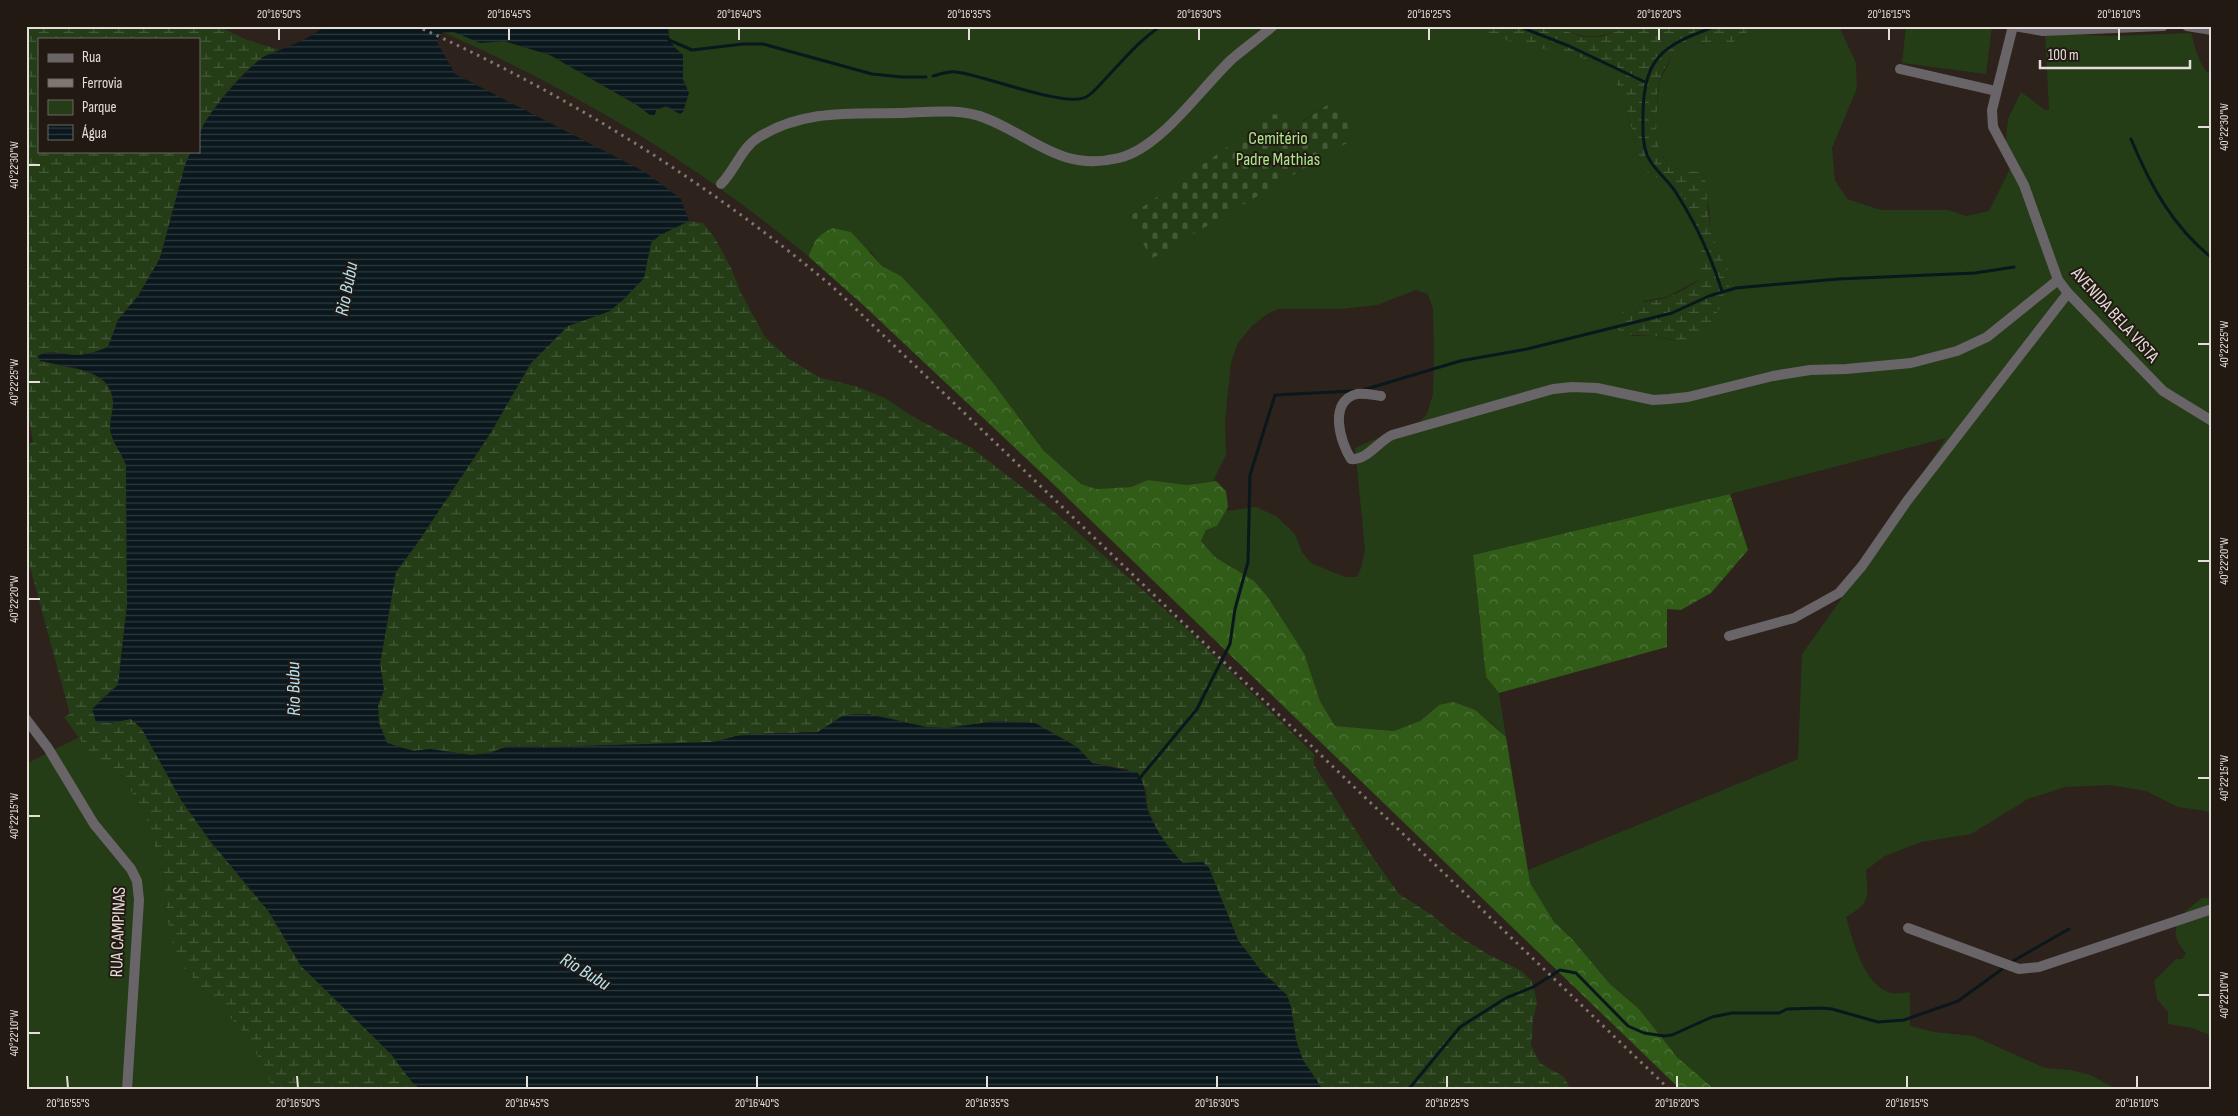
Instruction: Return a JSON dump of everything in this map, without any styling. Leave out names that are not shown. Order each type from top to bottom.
[{"type":"street","points":[[721,184],[733,171],[747,147],[773,129],[810,117],[843,112],[947,112],[978,116],[1060,157],[1097,161],[1119,158],[1129,154],[1162,132],[1232,59],[1273,26]]},
{"type":"street","points":[[2014,26],[2043,28],[2163,26]]},
{"type":"street","name":"AVENIDA BELA VISTA","points":[[2014,26],[1992,110],[1993,127],[2024,185],[2058,280],[2068,293],[2163,391],[2212,422]]},
{"type":"street","points":[[2187,26],[2212,30]]},
{"type":"street","points":[[1900,69],[1996,91]]},
{"type":"street","points":[[1381,396],[1356,394],[1346,401],[1340,410],[1340,433],[1352,459],[1361,458],[1384,439],[1392,436],[1545,390],[1572,387],[1597,388],[1653,400],[1669,399],[1688,397],[1773,376],[1810,370],[1911,363],[1957,351],[1987,338],[2058,280]]},
{"type":"street","points":[[1729,636],[1794,618],[1839,593],[1862,566],[1907,501],[2068,293]]},
{"type":"street","name":"RUA CAMPINAS","points":[[26,719],[48,748],[94,824],[131,868],[137,881],[139,900],[126,1090]]},
{"type":"street","points":[[1908,928],[2019,969],[2039,967],[2212,909]]},
{"type":"green space","points":[[26,26],[218,26],[247,40],[280,50],[263,58],[236,82],[210,115],[200,133],[200,38],[38,38],[38,152],[191,152],[185,165],[160,258],[138,296],[118,320],[108,347],[85,354],[72,355],[48,352],[38,356],[56,364],[92,374],[106,383],[113,400],[110,425],[111,434],[126,465],[127,605],[118,685],[98,702],[110,723],[131,719],[142,729],[181,800],[211,842],[269,912],[301,966],[391,1054],[412,1082],[422,1090],[279,1090],[271,1084],[248,1037],[183,967],[173,944],[167,917],[163,871],[143,809],[118,771],[100,767],[64,717],[70,714],[26,553],[26,446],[33,442],[26,404]]},
{"type":"green space","points":[[669,26],[1478,26],[1485,31],[1573,55],[1605,66],[1623,94],[1638,153],[1645,171],[1677,189],[1687,203],[1694,218],[1700,241],[1700,279],[1667,297],[1643,301],[1631,336],[1654,336],[1674,341],[1730,271],[1724,264],[1710,229],[1709,205],[1687,173],[1669,165],[1657,148],[1656,119],[1659,83],[1674,52],[1695,44],[1732,43],[1750,30],[1751,26],[1839,26],[1856,63],[1857,88],[1832,148],[1835,180],[1847,199],[1881,210],[1948,210],[1966,216],[1989,211],[2012,165],[2006,139],[2008,119],[2021,92],[2045,110],[2049,110],[2045,33],[2110,36],[2191,33],[2201,62],[2212,75],[2212,816],[2206,811],[2178,807],[2146,791],[2111,785],[2065,787],[2028,799],[1971,834],[1921,842],[1885,856],[1866,870],[1867,893],[1864,903],[1846,917],[1861,961],[1873,981],[1891,993],[1910,992],[1910,1026],[1934,1032],[1973,1036],[2045,1068],[2071,1070],[2090,1075],[2118,1090],[1715,1090],[1677,1057],[1639,1009],[1610,984],[1573,940],[1554,922],[1530,883],[1528,870],[1798,759],[1802,654],[1842,598],[1946,438],[1730,494],[1473,555],[1486,677],[1499,693],[1506,737],[1490,722],[1439,705],[1420,721],[1394,731],[1335,726],[1320,701],[1304,653],[1267,596],[1232,567],[1215,557],[1201,541],[1206,530],[1217,526],[1225,511],[1256,507],[1276,516],[1295,534],[1302,552],[1311,563],[1345,577],[1357,577],[1365,550],[1355,448],[1378,438],[1413,429],[1427,414],[1433,394],[1434,353],[1433,309],[1428,294],[1416,290],[1377,305],[1342,309],[1278,309],[1267,314],[1252,326],[1238,343],[1231,363],[1225,420],[1226,455],[1213,481],[1187,485],[1148,480],[1131,487],[1096,489],[1081,484],[1043,450],[994,384],[932,309],[901,276],[882,266],[871,252],[812,244],[809,257],[724,191],[634,132],[541,80],[445,33],[454,32],[480,43],[504,41],[550,55],[642,108],[664,107],[677,113],[687,87],[683,80],[683,55],[671,43]],"holes":[[[1336,99],[1151,258],[1130,215],[1302,121]]]},
{"type":"green space","points":[[1478,26],[1553,26],[1582,37],[1601,37],[1630,26],[1751,26],[1750,30],[1732,43],[1695,44],[1674,52],[1658,86],[1656,123],[1659,147],[1669,164],[1677,169],[1704,171],[1710,229],[1732,279],[1711,323],[1699,336],[1692,340],[1682,341],[1619,332],[1621,315],[1626,309],[1641,303],[1666,298],[1684,290],[1700,279],[1700,241],[1694,218],[1687,203],[1677,189],[1645,171],[1638,153],[1623,94],[1605,66],[1573,55],[1514,43],[1485,31]]},
{"type":"green space","points":[[1553,26],[1630,26],[1599,36],[1584,36]]},
{"type":"green space","points":[[1906,26],[1992,26],[1986,74],[1902,63]]},
{"type":"green space","name":"Cemitério Padre Mathias","points":[[1336,99],[1349,122],[1347,143],[1151,259],[1130,216],[1274,114],[1303,121]]},
{"type":"green space","points":[[689,221],[703,223],[715,238],[731,268],[741,293],[765,337],[789,359],[821,378],[855,386],[885,398],[910,415],[972,448],[1057,514],[1190,632],[1314,754],[1314,765],[1376,862],[1399,894],[1432,915],[1452,932],[1489,955],[1520,970],[1532,981],[1537,1003],[1533,1020],[1531,1045],[1540,1063],[1564,1077],[1571,1090],[1323,1090],[1303,1060],[1296,1040],[1294,1022],[1276,983],[1263,973],[1238,940],[1209,868],[1203,862],[1183,863],[1166,847],[1148,810],[1146,789],[1127,769],[1091,763],[1077,747],[1035,723],[995,721],[948,728],[926,727],[892,719],[844,715],[818,732],[756,734],[736,736],[714,742],[547,747],[509,746],[489,753],[471,755],[430,749],[413,751],[387,743],[379,723],[378,705],[384,690],[380,664],[396,572],[490,434],[531,363],[568,326],[610,311],[644,278],[651,243],[660,235]]},
{"type":"green space","points":[[833,228],[851,232],[882,266],[901,276],[932,309],[994,384],[1043,450],[1081,484],[1096,489],[1131,487],[1148,480],[1187,485],[1216,481],[1226,491],[1228,507],[1217,526],[1206,530],[1201,541],[1215,557],[1254,581],[1267,596],[1304,653],[1320,701],[1335,726],[1394,731],[1420,721],[1439,705],[1453,702],[1475,710],[1506,737],[1530,883],[1554,922],[1573,940],[1610,984],[1639,1009],[1677,1057],[1715,1090],[1681,1090],[1049,480],[862,304],[809,257],[817,239],[823,233]]},
{"type":"green space","points":[[1730,494],[1748,550],[1711,593],[1681,610],[1667,609],[1667,647],[1499,693],[1486,677],[1473,555]]},
{"type":"green space","points":[[79,737],[100,767],[118,771],[143,809],[163,871],[167,917],[183,967],[248,1037],[271,1084],[279,1090],[26,1090],[26,764]]},
{"type":"green space","points":[[2202,898],[2212,898],[2212,1036],[2192,1028],[2168,1024],[2168,1012],[2157,999],[2154,981],[2176,959],[2182,959],[2186,953],[2176,937],[2178,922]]},
{"type":"water","name":"Rio Bubu","points":[[324,26],[669,26],[671,43],[683,54],[683,80],[689,93],[683,112],[680,114],[666,106],[656,110],[655,115],[651,116],[637,105],[550,55],[504,41],[480,43],[454,32],[443,32],[437,42],[455,74],[645,172],[681,199],[689,221],[660,235],[651,243],[644,278],[625,298],[610,311],[568,326],[531,363],[490,434],[396,572],[380,664],[384,690],[378,705],[379,723],[387,743],[413,751],[430,749],[471,755],[489,753],[509,746],[547,747],[714,742],[736,736],[756,734],[818,732],[844,715],[869,714],[926,727],[948,728],[995,721],[1035,723],[1077,747],[1092,763],[1138,773],[1144,788],[1148,811],[1163,839],[1183,863],[1203,862],[1209,868],[1238,940],[1263,973],[1287,995],[1291,1007],[1296,1040],[1303,1060],[1323,1090],[422,1090],[412,1082],[391,1054],[301,966],[269,912],[211,842],[181,800],[142,729],[131,719],[110,723],[96,722],[92,709],[118,685],[127,605],[126,465],[111,434],[110,426],[113,403],[111,391],[106,383],[86,371],[40,361],[38,356],[48,352],[72,355],[85,354],[108,347],[118,320],[138,296],[160,258],[185,165],[191,152],[200,152],[200,133],[208,117],[228,92],[258,61],[265,56],[304,40]]},
{"type":"waterway","points":[[933,76],[947,72],[956,72],[1043,95],[1076,99],[1086,97],[1140,43],[1161,26]]},
{"type":"waterway","points":[[1518,26],[1569,46],[1645,82]]},
{"type":"waterway","points":[[1716,26],[1683,39],[1661,55],[1653,65],[1644,93],[1643,129],[1647,155],[1675,191],[1689,215],[1708,252],[1722,291]]},
{"type":"waterway","points":[[669,40],[692,50],[743,44],[763,44],[872,74],[926,77]]},
{"type":"waterway","points":[[2131,139],[2146,173],[2174,219],[2198,246],[2212,258]]},
{"type":"waterway","points":[[1363,390],[1460,361],[1527,349],[1672,313],[1709,296],[1736,288],[1838,279],[1975,273],[2014,267]]},
{"type":"waterway","points":[[1139,779],[1197,709],[1230,644],[1235,609],[1248,562],[1250,475],[1275,395],[1354,391]]},
{"type":"waterway","points":[[2013,961],[2069,929]]},
{"type":"waterway","points":[[1408,1090],[1460,1027],[1506,998],[1533,987],[1560,970],[1576,973],[1628,1026],[1644,1033],[1664,1036],[1672,1035],[1712,1017],[1732,1013],[1779,1013],[1787,1009],[1832,1009],[1878,1022],[1904,1020],[1958,1001],[2005,967]]},
{"type":"railway","points":[[416,26],[472,52],[527,81],[634,142],[736,211],[833,287],[1670,1090]]}]
